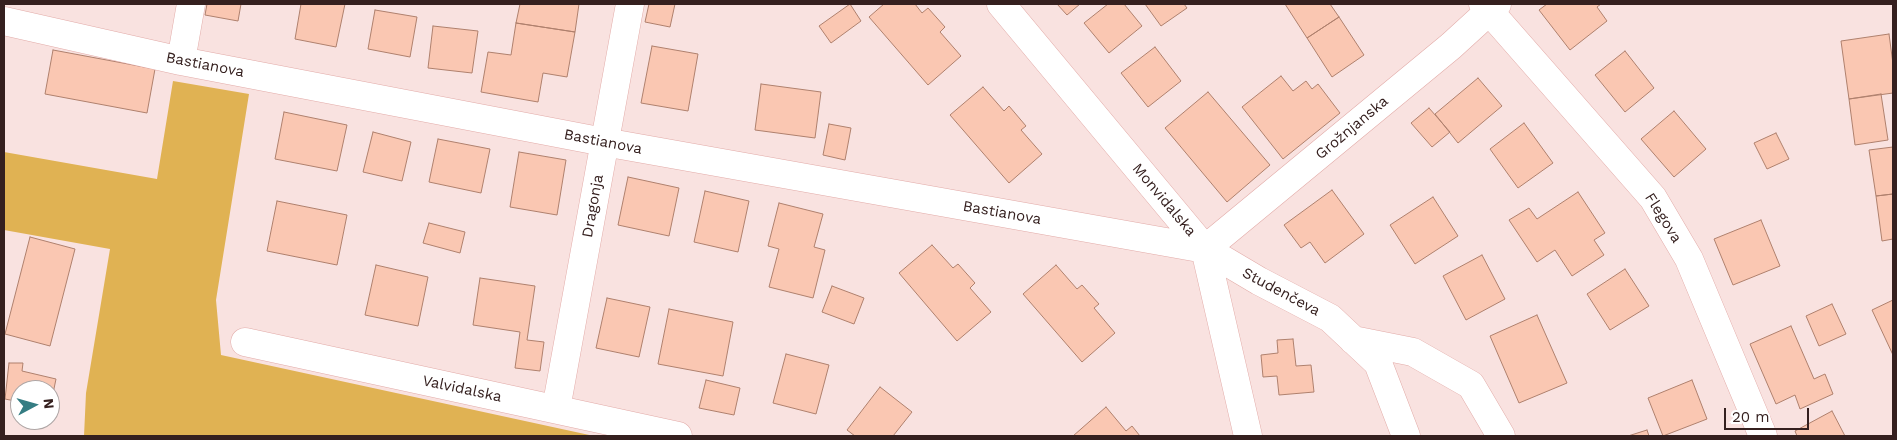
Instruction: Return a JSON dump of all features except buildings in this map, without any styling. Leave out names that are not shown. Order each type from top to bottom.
[{"type":"street","points":[[181,60],[192,4]]},
{"type":"street","name":"Dragonja","points":[[556,409],[630,4]]},
{"type":"street","name":"Monvidalska","points":[[1001,4],[1205,249],[1248,436]]},
{"type":"street","name":"Grožnjanska","points":[[1205,249],[1450,46],[1489,6]]},
{"type":"street","name":"Flegova","points":[[1489,6],[1654,198],[1689,259],[1763,436]]},
{"type":"street","name":"Bastianova","points":[[4,20],[181,60],[604,142],[1205,249]]},
{"type":"street","name":"Studenčeva","points":[[1205,249],[1259,281],[1330,318],[1378,363],[1406,436]]},
{"type":"street","points":[[1353,340],[1413,352],[1470,385],[1501,436]]},
{"type":"street","name":"Valvidalska","points":[[245,342],[678,436]]},
{"type":"shaded area","points":[[173,81],[249,94],[216,300],[221,355],[594,436],[84,436],[86,393],[110,249],[4,230],[4,152],[157,179]]}]
